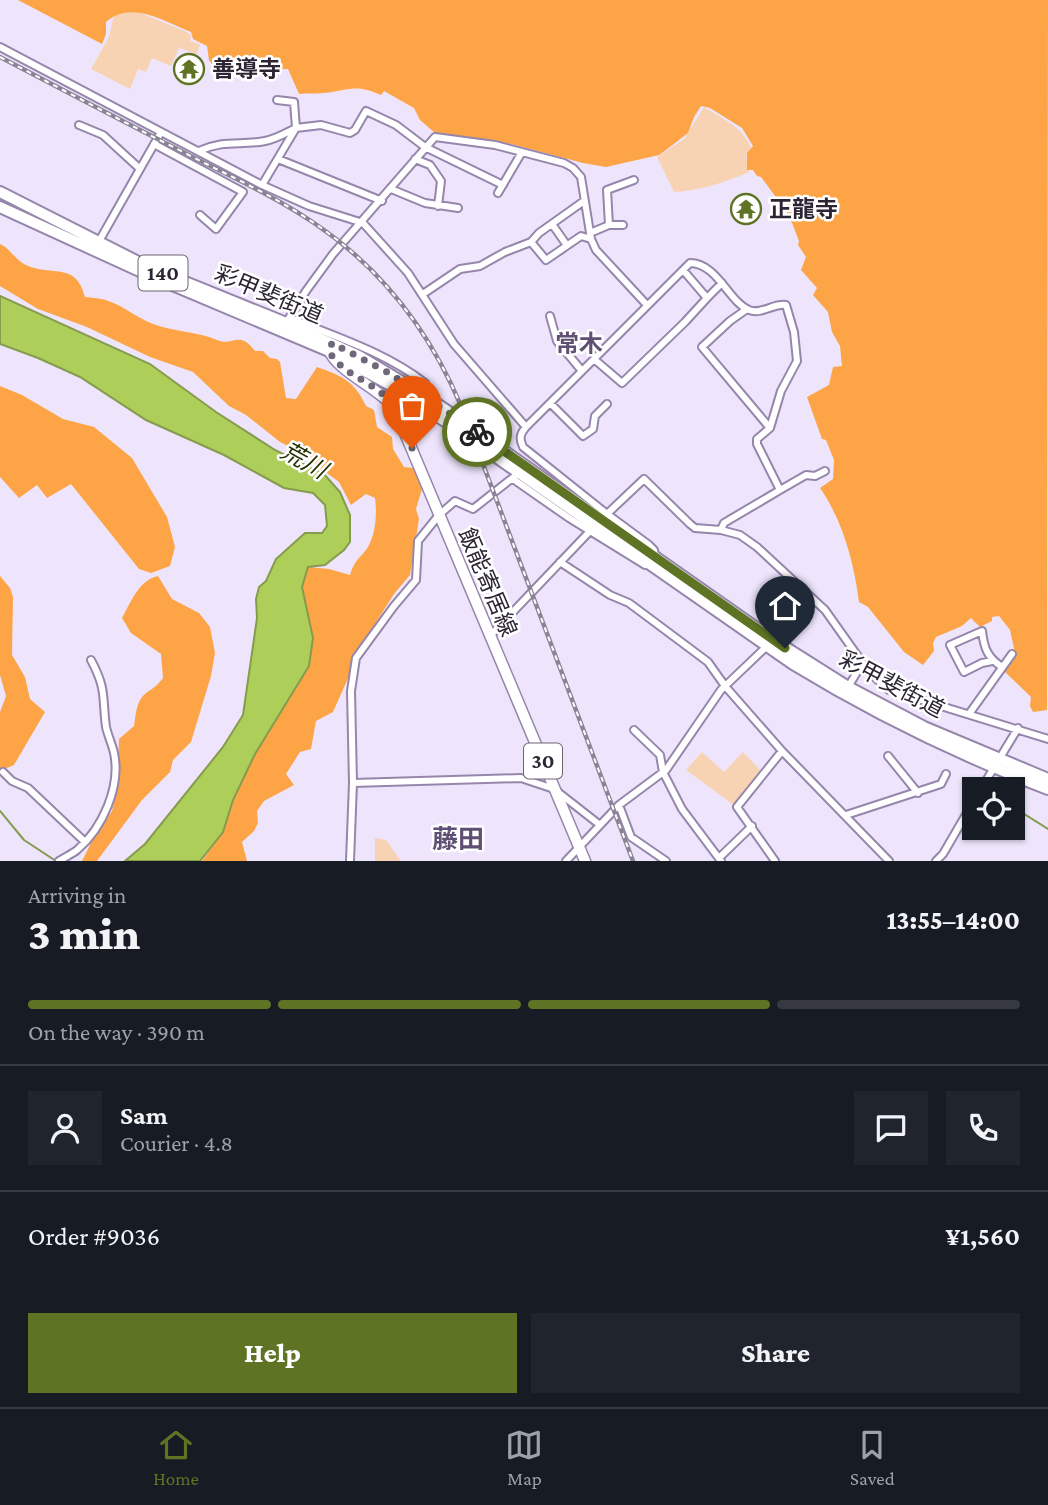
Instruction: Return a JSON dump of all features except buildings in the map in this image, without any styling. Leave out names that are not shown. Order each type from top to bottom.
[{"type":"highway","name":"140","points":[[0,196],[61,229]]},
{"type":"highway","name":"彩甲斐街道","points":[[0,207],[61,229],[96,247],[285,324],[389,373],[487,439],[766,646],[873,710],[1048,789]]},
{"type":"highway","name":"彩甲斐街道","points":[[330,347],[848,687],[997,765],[1048,779]]},
{"type":"main road","name":"飯能寄居線","points":[[330,347],[340,365],[386,397],[394,407],[584,861]]},
{"type":"street","points":[[0,47],[262,185],[309,206],[363,223],[384,244],[423,294],[454,344],[526,427]]},
{"type":"street","points":[[262,185],[296,128],[294,102],[277,100]]},
{"type":"street","points":[[199,151],[230,142],[274,139],[296,128],[321,125],[350,133],[355,130],[366,111],[396,125],[425,147],[503,185]]},
{"type":"street","points":[[79,125],[103,135],[139,168]]},
{"type":"street","points":[[96,247],[161,132]]},
{"type":"street","points":[[426,390],[425,383],[394,362],[356,344],[285,324],[319,273],[435,137],[495,145],[564,163],[573,168],[581,177],[590,236],[596,250],[647,305]]},
{"type":"street","points":[[153,144],[243,192],[216,229],[200,215]]},
{"type":"street","points":[[499,193],[523,152]]},
{"type":"street","points":[[278,159],[382,201]]},
{"type":"street","points":[[415,159],[430,165],[441,181],[438,206]]},
{"type":"street","points":[[609,225],[607,190],[634,180]]},
{"type":"street","points":[[391,189],[414,200],[458,208]]},
{"type":"street","points":[[423,294],[460,269],[480,266],[531,242],[584,201]]},
{"type":"street","points":[[552,224],[566,244]]},
{"type":"street","points":[[531,242],[546,260],[581,236],[590,236],[609,225],[623,225]]},
{"type":"street","points":[[350,861],[353,783],[351,691],[356,658],[416,580],[418,541],[439,515],[455,501],[473,509],[514,477],[560,513],[591,530],[644,566],[652,560],[654,550],[529,458],[520,440],[520,434],[690,263],[702,265],[747,309]]},
{"type":"street","points":[[683,270],[707,298]]},
{"type":"street","points":[[594,359],[622,383],[685,323],[722,282]]},
{"type":"street","points":[[770,428],[702,347],[747,309],[758,310],[781,304],[786,305],[794,332],[797,361],[781,391],[770,428],[757,439],[780,491]]},
{"type":"street","points":[[550,316],[557,341],[582,370]]},
{"type":"street","points":[[550,404],[583,436],[593,429],[595,416],[607,404]]},
{"type":"street","points":[[403,426],[416,406]]},
{"type":"street","points":[[721,530],[724,523],[806,475],[815,476],[825,471]]},
{"type":"street","points":[[607,514],[644,479],[695,528],[721,530],[740,535],[747,540],[825,610],[862,664],[889,690],[1048,739]]},
{"type":"street","points":[[490,636],[591,530]]},
{"type":"street","points":[[560,562],[610,595],[629,603],[708,662],[725,686],[782,751],[889,861]]},
{"type":"street","points":[[992,661],[964,672],[950,645],[982,631],[983,647],[992,661],[1002,667]]},
{"type":"street","points":[[566,861],[620,805],[663,772],[725,686],[766,646]]},
{"type":"street","points":[[969,714],[1012,654]]},
{"type":"street","points":[[59,861],[79,849],[85,842],[110,804],[115,783],[114,753],[106,725],[104,687],[91,660]]},
{"type":"street","points":[[848,687],[862,664]]},
{"type":"street","points":[[989,777],[1018,728]]},
{"type":"street","points":[[634,730],[660,755],[663,772],[682,809],[720,860],[752,826]]},
{"type":"street","points":[[775,861],[737,807],[782,751]]},
{"type":"street","points":[[888,756],[918,793]]},
{"type":"street","points":[[3,772],[12,781],[27,788],[85,842]]},
{"type":"street","points":[[846,815],[941,784],[946,775]]},
{"type":"street","points":[[353,783],[521,778],[554,789],[600,825]]},
{"type":"street","points":[[620,805],[631,837],[666,861]]},
{"type":"street","points":[[936,861],[962,821]]},
{"type":"shaded area","points":[[18,0],[1048,0],[1047,710],[1033,712],[1030,706],[1031,697],[1004,671],[1015,653],[1010,630],[999,616],[992,617],[992,621],[980,627],[971,618],[962,626],[936,637],[933,643],[934,651],[923,665],[904,652],[868,607],[859,602],[846,543],[835,514],[820,488],[833,479],[834,460],[826,440],[822,439],[807,397],[829,385],[833,367],[842,366],[840,346],[832,332],[828,312],[813,295],[817,288],[801,270],[806,257],[798,245],[799,241],[789,215],[761,177],[753,170],[747,170],[747,153],[753,146],[742,128],[710,108],[701,106],[688,133],[659,155],[606,167],[583,163],[511,144],[435,133],[420,120],[414,108],[384,91],[381,95],[357,89],[299,94],[288,69],[217,71],[209,60],[207,46],[193,39],[191,32],[158,18],[136,13],[116,16],[106,22],[106,34],[102,44]]},
{"type":"shaded area","points":[[133,10],[185,31],[191,35],[190,41],[200,44],[197,54],[179,48],[171,66],[152,58],[146,72],[138,69],[130,89],[91,69],[109,37],[114,15]]},
{"type":"shaded area","points":[[704,107],[731,124],[747,140],[751,147],[746,158],[749,172],[712,185],[674,192],[657,157],[684,139]]},
{"type":"shaded area","points":[[0,244],[26,265],[62,272],[76,278],[85,297],[108,301],[152,324],[223,342],[245,341],[255,351],[263,351],[280,362],[286,398],[296,399],[317,367],[341,377],[353,385],[366,406],[374,410],[377,427],[392,437],[393,449],[404,467],[413,468],[419,473],[422,489],[416,509],[419,519],[410,575],[394,594],[352,660],[349,676],[333,712],[316,721],[311,749],[300,752],[286,774],[294,785],[264,801],[257,811],[258,823],[242,842],[247,861],[202,861],[223,832],[233,800],[255,754],[309,666],[313,638],[302,587],[308,567],[350,575],[373,536],[375,498],[366,494],[351,505],[339,482],[246,415],[229,406],[193,372],[150,357],[87,327],[38,309],[0,286]]},
{"type":"shaded area","points":[[0,296],[150,364],[216,412],[275,450],[324,474],[340,492],[350,515],[350,542],[325,565],[308,567],[302,587],[313,638],[309,666],[255,754],[233,800],[223,832],[200,861],[125,861],[145,844],[223,747],[243,715],[259,587],[266,581],[276,559],[305,533],[322,533],[327,526],[325,505],[313,493],[284,488],[224,455],[146,420],[80,377],[0,344]]},
{"type":"shaded area","points":[[0,386],[22,395],[63,419],[94,427],[132,458],[167,517],[175,547],[170,566],[151,573],[139,569],[71,484],[47,498],[37,485],[19,498],[0,477]]},
{"type":"shaded area","points":[[0,576],[10,588],[13,597],[12,655],[25,677],[30,699],[45,712],[14,765],[0,771],[0,712],[6,696],[0,675]]},
{"type":"shaded area","points":[[158,576],[172,599],[199,613],[210,627],[215,653],[211,676],[191,742],[173,760],[170,772],[142,800],[97,861],[82,861],[112,811],[117,790],[119,739],[134,726],[140,700],[163,678],[161,654],[131,633],[122,618],[141,587],[151,578]]},
{"type":"shaded area","points":[[702,752],[724,772],[743,752],[762,772],[735,806],[686,770]]},
{"type":"shaded area","points":[[375,838],[386,840],[401,861],[375,861]]},
{"type":"waterway","points":[[0,811],[24,840],[56,861]]},
{"type":"waterway","points":[[1025,815],[1048,829]]},
{"type":"railway","points":[[0,57],[282,203],[314,223],[361,260],[401,304],[419,327],[461,406],[633,861]]},
{"type":"way so far","points":[[412,448],[394,407],[379,391],[333,358],[329,351],[332,343],[389,373],[477,432]]},
{"type":"place","name":"善導寺","points":[[189,69]]},
{"type":"place","name":"正龍寺","points":[[746,209]]},
{"type":"district","name":"常木","points":[[579,343]]},
{"type":"district","name":"藤田","points":[[458,839]]},
{"type":"route","points":[[477,432],[785,648]]},
{"type":"water label","name":"荒川","points":[[304,460]]}]
